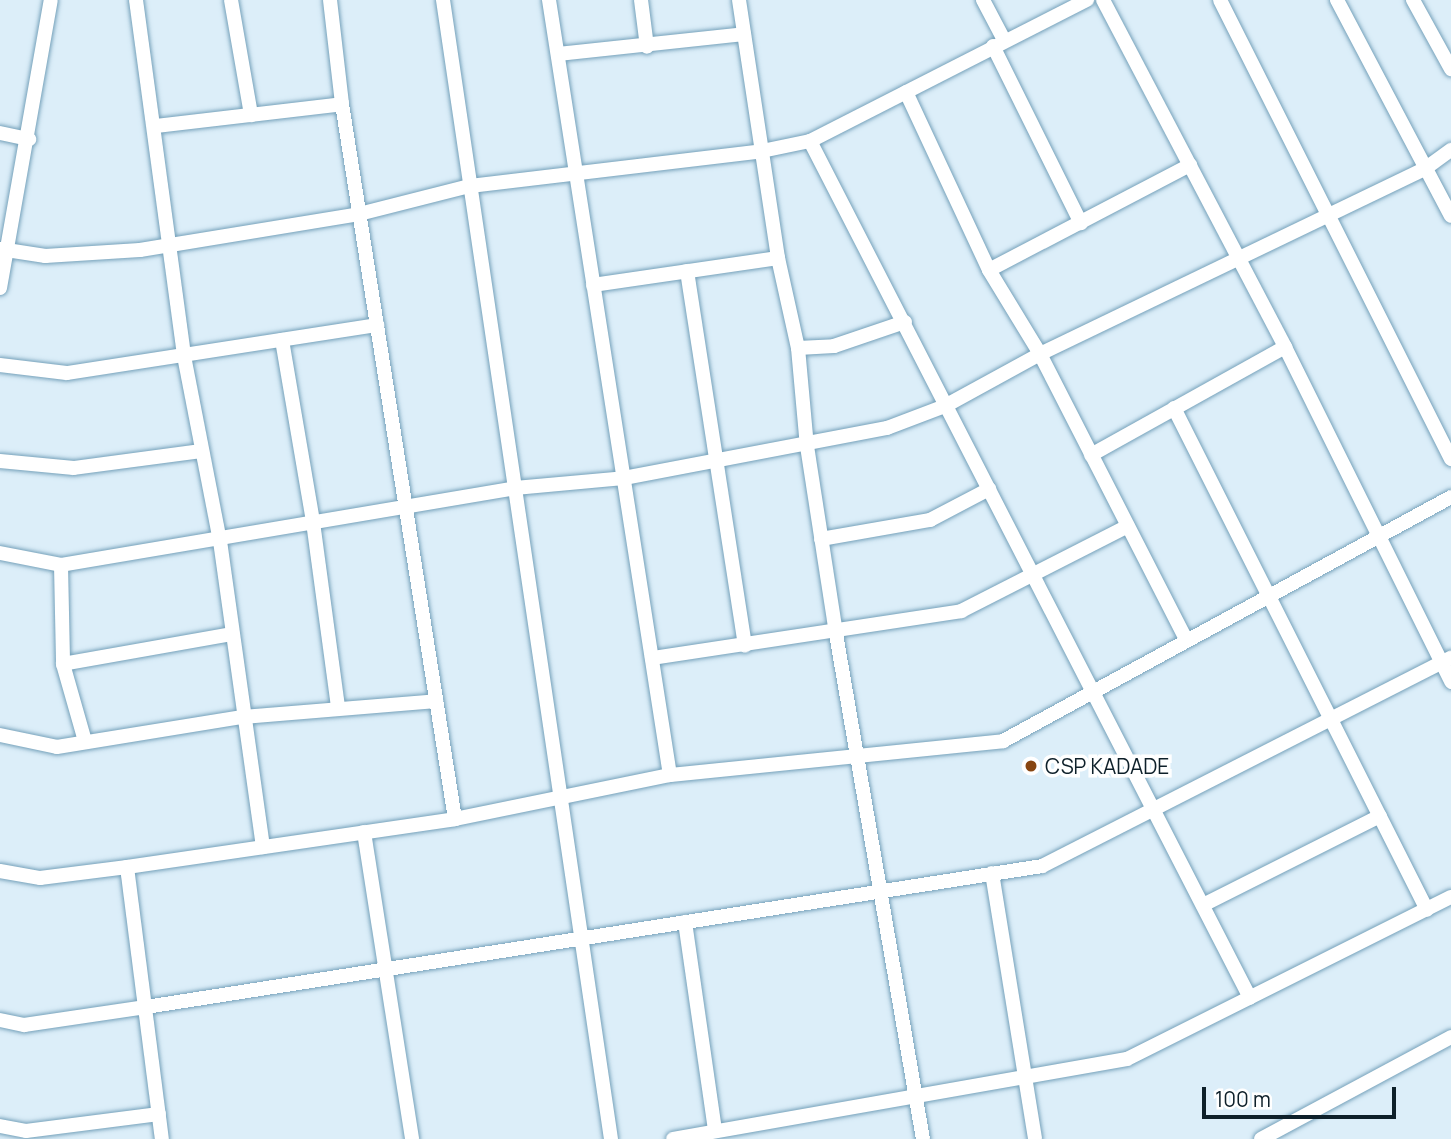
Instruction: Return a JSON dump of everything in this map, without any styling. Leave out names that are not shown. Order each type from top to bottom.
[{"type":"street","points":[[0,288],[4,250],[29,139],[51,0]]},
{"type":"street","points":[[136,0],[156,126],[168,244],[184,356],[220,541],[263,847]]},
{"type":"street","points":[[231,0],[251,115]]},
{"type":"street","points":[[330,0],[342,104],[455,819]]},
{"type":"street","points":[[443,0],[564,797],[580,936],[611,1139]]},
{"type":"street","points":[[550,0],[670,775]]},
{"type":"street","points":[[641,0],[647,47]]},
{"type":"street","points":[[739,0],[778,258],[797,348],[807,446],[836,634],[883,890],[923,1139]]},
{"type":"street","points":[[984,0],[998,43],[1081,223]]},
{"type":"street","points":[[4,250],[94,256],[359,214],[470,186],[762,151],[810,141],[1087,0]]},
{"type":"street","points":[[1102,0],[1285,347],[1446,661],[1451,682]]},
{"type":"street","points":[[1220,0],[1325,215],[1451,458]]},
{"type":"street","points":[[1337,0],[1451,216]]},
{"type":"street","points":[[1413,0],[1451,69]]},
{"type":"street","points":[[558,54],[647,47],[744,34]]},
{"type":"street","points":[[906,92],[989,270],[1040,354],[1186,641]]},
{"type":"street","points":[[156,126],[342,104]]},
{"type":"street","points":[[0,134],[29,139]]},
{"type":"street","points":[[810,141],[1250,998]]},
{"type":"street","points":[[0,553],[61,565],[220,541],[406,505],[515,488],[624,478],[716,463],[887,428],[946,406],[1040,354],[1426,168],[1451,150]]},
{"type":"street","points":[[989,270],[1190,165]]},
{"type":"street","points":[[593,285],[778,258]]},
{"type":"street","points":[[687,271],[745,646]]},
{"type":"street","points":[[797,348],[834,346],[905,322]]},
{"type":"street","points":[[0,365],[67,373],[377,325]]},
{"type":"street","points":[[282,340],[294,433],[313,522],[338,708]]},
{"type":"street","points":[[1091,454],[1285,347]]},
{"type":"street","points":[[1174,408],[1427,910]]},
{"type":"street","points":[[0,461],[75,468],[202,450]]},
{"type":"street","points":[[821,539],[930,520],[989,489]]},
{"type":"street","points":[[0,871],[40,878],[127,867],[455,819],[670,775],[1003,741],[1451,497]]},
{"type":"street","points":[[652,658],[836,634],[961,611],[1128,526]]},
{"type":"street","points":[[61,565],[63,664],[85,741]]},
{"type":"street","points":[[63,664],[231,634]]},
{"type":"street","points":[[0,1020],[24,1025],[146,1007],[580,936],[1042,866],[1446,661]]},
{"type":"street","points":[[0,735],[57,747],[243,718],[436,701]]},
{"type":"street","points":[[1202,905],[1380,816]]},
{"type":"street","points":[[364,832],[412,1139]]},
{"type":"street","points":[[127,867],[162,1139]]},
{"type":"street","points":[[992,873],[1035,1139]]},
{"type":"street","points":[[673,1139],[1127,1059],[1451,897]]},
{"type":"street","points":[[685,922],[715,1130]]},
{"type":"street","points":[[1261,1139],[1451,1037]]},
{"type":"street","points":[[0,1126],[26,1130],[159,1114]]},
{"type":"place","name":"CSP KADADE","points":[[1031,766]]}]
